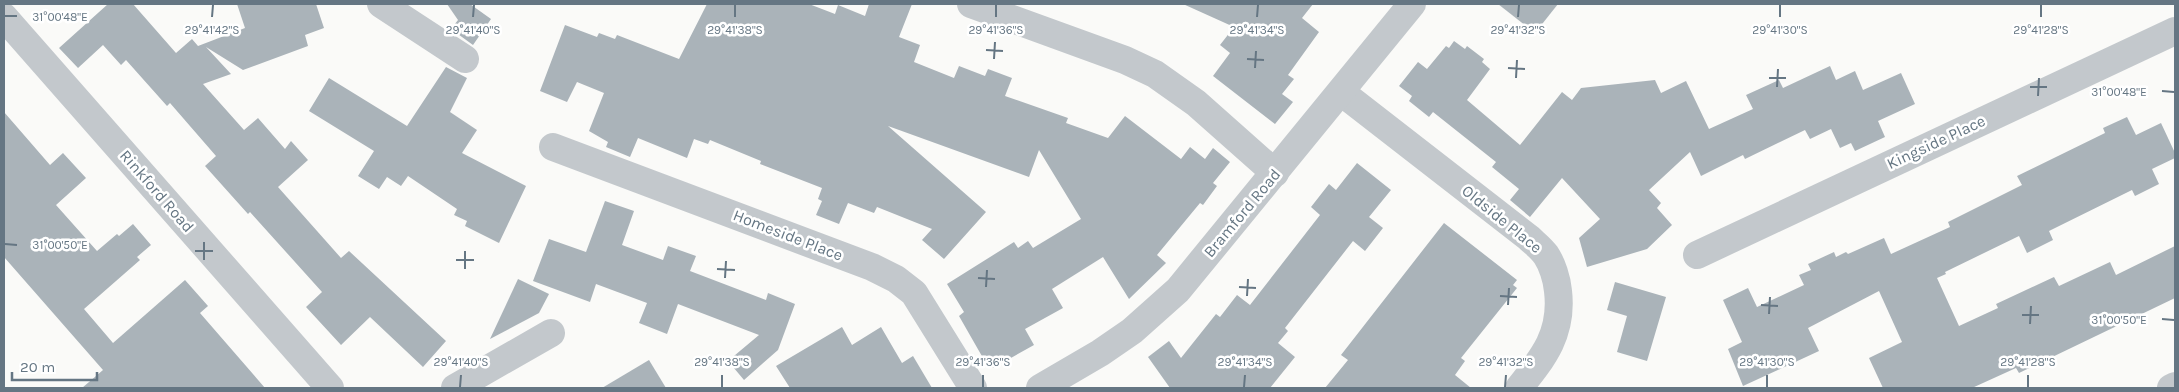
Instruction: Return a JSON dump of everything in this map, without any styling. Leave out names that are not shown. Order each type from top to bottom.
[{"type":"street","points":[[382,4],[465,60]]},
{"type":"street","points":[[971,4],[1125,60],[1155,74],[1196,103],[1275,173]]},
{"type":"street","name":"Bramford Road","points":[[1040,388],[1108,348],[1132,331],[1178,290],[1412,4]]},
{"type":"street","name":"Rinkford Road","points":[[4,16],[330,388]]},
{"type":"street","name":"Kingside Place","points":[[1697,255],[2175,31]]},
{"type":"street","name":"Oldside Place","points":[[1341,92],[1529,238],[1546,255],[1557,281],[1560,309],[1555,334],[1542,360],[1519,388]]},
{"type":"street","name":"Homeside Place","points":[[553,147],[872,267],[896,278],[914,293],[973,388]]},
{"type":"street","points":[[455,388],[551,333]]},
{"type":"street","points":[[2171,388],[2175,386]]},
{"type":"building","points":[[108,4],[133,4],[176,53],[192,39],[198,46],[245,28],[237,4],[316,4],[324,28],[305,35],[308,46],[243,70],[206,47],[231,74],[203,84],[244,130],[258,118],[285,149],[291,141],[308,160],[278,187],[341,258],[349,251],[446,341],[423,367],[370,317],[341,345],[306,307],[322,292],[250,212],[248,214],[205,166],[216,156],[170,103],[167,106],[126,60],[121,65],[103,45],[78,68],[59,48]]},
{"type":"building","points":[[447,4],[470,4],[491,19],[473,45],[451,29],[458,20]]},
{"type":"building","points":[[707,4],[809,4],[835,14],[838,5],[865,16],[869,4],[912,4],[899,37],[920,45],[914,62],[954,78],[959,66],[985,76],[988,69],[1012,78],[1005,96],[1068,118],[1066,123],[1108,138],[1125,116],[1181,159],[1190,147],[1205,159],[1213,148],[1230,162],[1213,183],[1217,186],[1203,205],[1200,203],[1157,255],[1166,263],[1129,299],[1103,257],[1052,289],[1063,308],[1025,329],[1034,345],[993,368],[987,356],[983,358],[959,316],[964,312],[947,284],[1014,242],[1018,248],[1028,241],[1033,248],[1081,219],[1039,150],[1029,177],[888,126],[986,212],[944,259],[922,240],[932,229],[877,207],[874,213],[848,203],[839,224],[816,215],[822,201],[818,199],[822,188],[760,164],[761,161],[710,140],[708,144],[694,139],[687,158],[638,138],[630,157],[606,147],[608,142],[589,131],[604,93],[577,82],[567,102],[540,91],[565,25],[597,37],[599,33],[615,39],[617,35],[679,59]]},
{"type":"building","points":[[1183,4],[1313,4],[1302,18],[1319,32],[1288,75],[1294,79],[1282,94],[1293,102],[1275,124],[1213,76],[1230,53],[1220,45],[1234,27]]},
{"type":"building","points":[[1498,4],[1558,4],[1535,33]]},
{"type":"building","points":[[1454,41],[1465,49],[1467,46],[1484,59],[1482,62],[1490,69],[1467,100],[1520,145],[1562,92],[1572,100],[1581,88],[1655,80],[1661,93],[1686,81],[1709,129],[1753,109],[1746,95],[1779,80],[1783,88],[1830,66],[1836,80],[1855,71],[1863,90],[1901,73],[1915,104],[1878,121],[1885,137],[1855,151],[1851,143],[1840,148],[1831,129],[1810,139],[1805,130],[1745,159],[1743,155],[1701,176],[1690,152],[1649,190],[1661,203],[1657,208],[1672,225],[1647,249],[1587,267],[1579,238],[1600,219],[1562,178],[1530,217],[1510,200],[1519,189],[1492,167],[1496,162],[1433,112],[1429,117],[1409,101],[1412,96],[1399,86],[1418,62],[1427,69],[1446,46],[1449,48]]},
{"type":"building","points":[[446,67],[467,78],[450,112],[477,130],[462,153],[526,186],[499,243],[465,226],[467,221],[454,215],[457,209],[408,176],[401,186],[387,177],[379,189],[358,176],[374,151],[309,111],[329,78],[407,126]]},
{"type":"building","points":[[4,112],[50,165],[63,153],[86,178],[56,205],[97,251],[117,234],[119,236],[133,224],[151,245],[137,257],[140,260],[84,309],[113,343],[185,280],[208,306],[200,313],[265,388],[82,388],[103,370],[4,257]]},
{"type":"building","points":[[2127,117],[2136,135],[2161,123],[2175,153],[2175,158],[2152,169],[2159,184],[2135,196],[2132,190],[2049,231],[2053,240],[2027,253],[2019,236],[1945,272],[1946,274],[1937,278],[1959,326],[1998,308],[1996,304],[2054,277],[2059,286],[2110,262],[2116,275],[2175,246],[2175,298],[2019,373],[2016,368],[1972,388],[1883,388],[1869,358],[1902,342],[1879,291],[1808,328],[1819,351],[1743,386],[1728,349],[1742,342],[1723,300],[1748,288],[1757,307],[1804,285],[1799,275],[1811,270],[1808,264],[1834,252],[1836,257],[1846,252],[1848,254],[1884,238],[1891,254],[1950,227],[1948,222],[2022,185],[2017,176],[2105,133],[2103,128]]},
{"type":"building","points":[[1357,163],[1391,190],[1369,217],[1383,228],[1365,251],[1353,241],[1285,328],[1288,331],[1278,343],[1295,357],[1270,388],[1170,388],[1148,357],[1169,341],[1181,358],[1216,314],[1220,317],[1237,295],[1250,305],[1320,215],[1311,207],[1329,184],[1336,190]]},
{"type":"building","points":[[605,201],[634,211],[622,245],[663,260],[668,246],[696,256],[690,271],[766,300],[768,293],[795,304],[778,350],[744,380],[728,361],[759,335],[678,304],[667,334],[639,323],[647,303],[596,284],[590,302],[533,281],[549,239],[586,252]]},
{"type":"building","points":[[1444,223],[1517,280],[1513,285],[1517,288],[1461,358],[1465,361],[1455,375],[1471,388],[1325,388],[1348,360],[1341,355]]},
{"type":"building","points":[[518,279],[549,294],[539,313],[490,339]]},
{"type":"building","points":[[1615,282],[1666,297],[1647,361],[1617,352],[1627,316],[1607,310]]},
{"type":"building","points":[[842,327],[852,345],[881,327],[902,363],[913,356],[932,388],[790,388],[776,366]]},
{"type":"building","points":[[649,360],[666,388],[602,388]]}]
